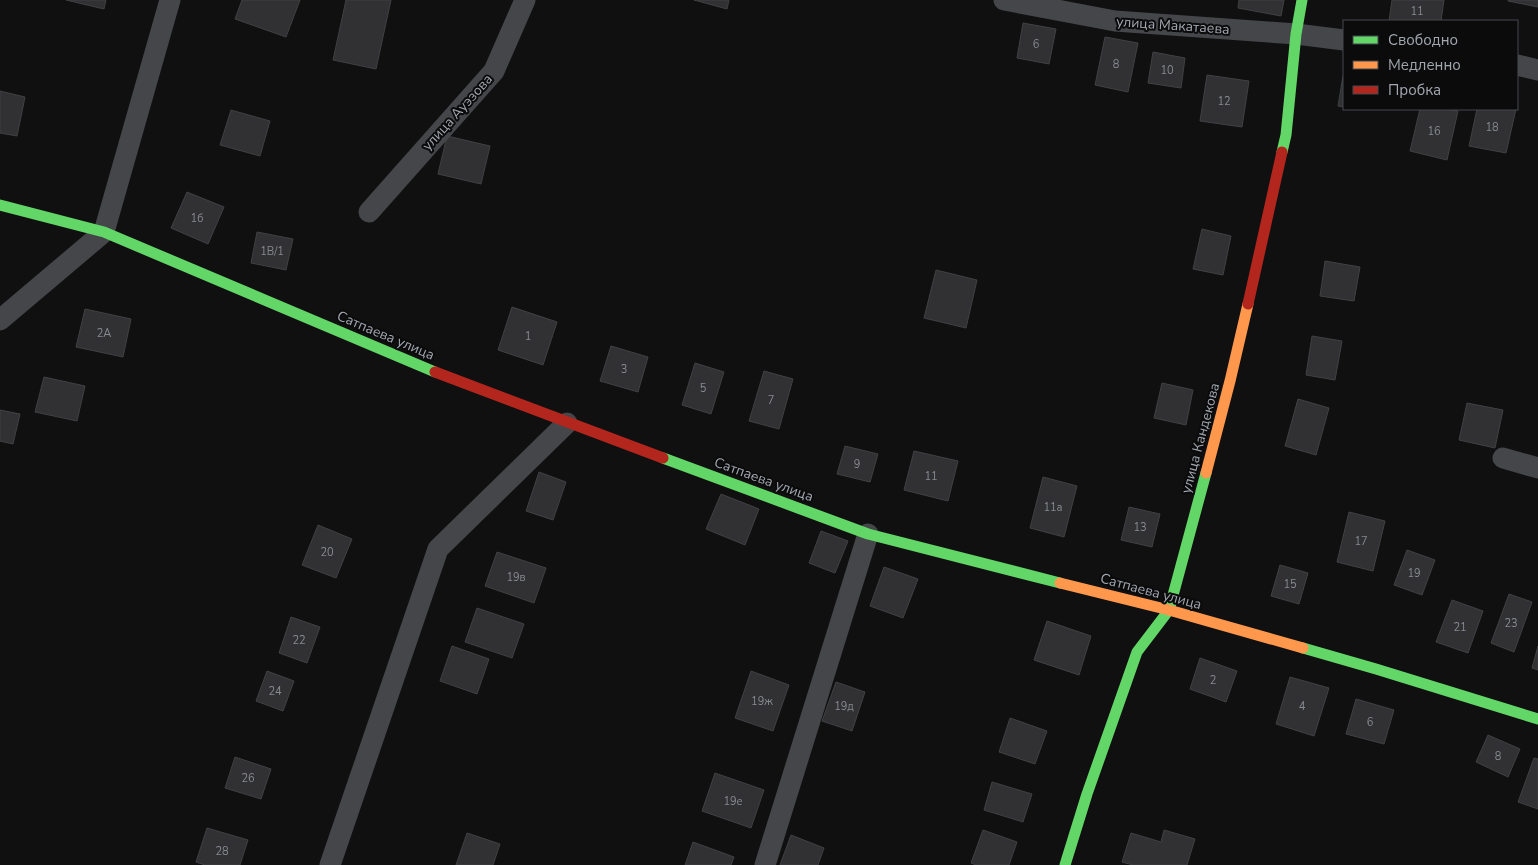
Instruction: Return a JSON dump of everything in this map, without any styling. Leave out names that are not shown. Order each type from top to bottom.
[{"type":"street","points":[[0,320],[104,232],[170,0]]},
{"type":"street","name":"улица Ауэзова","points":[[369,212],[494,71],[525,0]]},
{"type":"street","name":"улица Макатаева","points":[[1004,0],[1115,21],[1296,34],[1343,40]]},
{"type":"street","name":"улица Кандекова","points":[[1065,865],[1087,794],[1137,652],[1169,610],[1230,381],[1286,135],[1296,34],[1302,0]]},
{"type":"street","points":[[1518,65],[1538,70]]},
{"type":"street","name":"Сатпаева улица","points":[[0,205],[104,232],[434,372],[868,534],[1169,610],[1538,719]]},
{"type":"street","points":[[330,865],[438,549],[567,423]]},
{"type":"street","points":[[1503,458],[1538,468]]},
{"type":"street","points":[[765,865],[868,534]]},
{"type":"building","points":[[66,0],[106,0],[104,9]]},
{"type":"building","points":[[242,0],[300,0],[286,37],[235,19]]},
{"type":"building","points":[[346,0],[391,0],[376,69],[333,60]]},
{"type":"building","points":[[694,0],[729,0],[727,9]]},
{"type":"building","points":[[1239,0],[1284,0],[1281,16],[1238,8]]},
{"type":"building","points":[[1392,0],[1444,0],[1441,20],[1389,20]]},
{"type":"building","points":[[1538,0],[1538,7],[1508,1]]},
{"type":"building","points":[[1023,23],[1056,29],[1049,64],[1017,58]]},
{"type":"building","points":[[1105,37],[1138,43],[1128,92],[1095,85]]},
{"type":"building","points":[[1153,52],[1185,58],[1181,88],[1148,83]]},
{"type":"building","points":[[1207,75],[1249,81],[1242,127],[1200,121]]},
{"type":"building","points":[[1343,76],[1343,107],[1338,106]]},
{"type":"building","points":[[0,91],[25,97],[17,136],[0,133]]},
{"type":"building","points":[[231,110],[270,121],[260,156],[220,145]]},
{"type":"building","points":[[1420,110],[1458,111],[1447,160],[1410,151]]},
{"type":"building","points":[[1477,110],[1516,110],[1506,153],[1469,146]]},
{"type":"building","points":[[447,136],[490,146],[481,184],[438,174]]},
{"type":"building","points":[[187,192],[224,207],[208,244],[171,228]]},
{"type":"building","points":[[1202,229],[1231,236],[1223,275],[1193,269]]},
{"type":"building","points":[[257,232],[293,239],[286,270],[251,263]]},
{"type":"building","points":[[1325,261],[1360,267],[1354,301],[1320,296]]},
{"type":"building","points":[[936,270],[977,280],[966,328],[924,318]]},
{"type":"building","points":[[512,307],[557,322],[543,365],[498,350]]},
{"type":"building","points":[[85,309],[131,319],[123,357],[76,347]]},
{"type":"building","points":[[1312,336],[1342,341],[1335,380],[1306,375]]},
{"type":"building","points":[[611,346],[648,357],[638,392],[600,381]]},
{"type":"building","points":[[695,363],[724,372],[711,414],[682,405]]},
{"type":"building","points":[[764,371],[793,379],[779,429],[749,421]]},
{"type":"building","points":[[44,377],[85,386],[77,421],[35,412]]},
{"type":"building","points":[[1162,383],[1193,390],[1186,425],[1154,418]]},
{"type":"building","points":[[1298,399],[1329,408],[1316,455],[1285,446]]},
{"type":"building","points":[[1467,403],[1503,410],[1495,448],[1459,440]]},
{"type":"building","points":[[0,410],[20,414],[13,444],[0,441]]},
{"type":"building","points":[[845,446],[878,454],[870,482],[837,474]]},
{"type":"building","points":[[914,451],[958,461],[948,501],[904,490]]},
{"type":"building","points":[[539,472],[566,482],[553,520],[526,511]]},
{"type":"building","points":[[1043,477],[1077,486],[1064,537],[1030,528]]},
{"type":"building","points":[[721,494],[759,509],[745,545],[706,529]]},
{"type":"building","points":[[1129,507],[1160,514],[1152,547],[1121,540]]},
{"type":"building","points":[[1349,512],[1385,521],[1373,571],[1337,562]]},
{"type":"building","points":[[318,525],[352,539],[336,578],[302,565]]},
{"type":"building","points":[[821,531],[848,541],[835,573],[809,563]]},
{"type":"building","points":[[1407,550],[1435,560],[1422,595],[1394,585]]},
{"type":"building","points":[[497,552],[546,568],[534,603],[485,586]]},
{"type":"building","points":[[1280,565],[1308,573],[1299,604],[1271,596]]},
{"type":"building","points":[[884,567],[918,579],[903,618],[870,606]]},
{"type":"building","points":[[1509,594],[1532,602],[1514,652],[1491,643]]},
{"type":"building","points":[[1452,600],[1483,611],[1468,653],[1436,642]]},
{"type":"building","points":[[477,608],[524,624],[512,658],[465,642]]},
{"type":"building","points":[[291,617],[320,627],[307,663],[279,653]]},
{"type":"building","points":[[1047,621],[1091,636],[1079,675],[1034,660]]},
{"type":"building","points":[[452,646],[489,659],[477,694],[440,681]]},
{"type":"building","points":[[1538,646],[1538,670],[1532,668]]},
{"type":"building","points":[[1200,658],[1237,671],[1226,702],[1190,689]]},
{"type":"building","points":[[267,671],[294,681],[283,711],[256,701]]},
{"type":"building","points":[[751,671],[789,685],[773,731],[735,718]]},
{"type":"building","points":[[1290,677],[1329,688],[1314,736],[1276,724]]},
{"type":"building","points":[[836,682],[865,692],[852,731],[822,721]]},
{"type":"building","points":[[1356,699],[1394,710],[1384,744],[1346,734]]},
{"type":"building","points":[[1010,718],[1047,731],[1035,764],[999,752]]},
{"type":"building","points":[[1488,735],[1520,749],[1508,777],[1476,762]]},
{"type":"building","points":[[235,757],[271,769],[261,799],[225,788]]},
{"type":"building","points":[[1534,758],[1538,759],[1538,809],[1518,802]]},
{"type":"building","points":[[715,773],[764,790],[751,828],[702,811]]},
{"type":"building","points":[[992,782],[1032,794],[1023,822],[984,810]]},
{"type":"building","points":[[207,828],[248,840],[240,865],[205,865],[196,862]]},
{"type":"building","points":[[983,830],[1017,842],[1009,865],[976,865],[971,863]]},
{"type":"building","points":[[1164,830],[1195,839],[1187,865],[1133,865],[1122,862],[1131,833],[1161,842]]},
{"type":"building","points":[[467,833],[500,844],[493,865],[456,865]]},
{"type":"building","points":[[791,835],[824,848],[818,865],[780,865]]},
{"type":"building","points":[[693,842],[734,857],[731,865],[685,865]]},
{"type":"traffic: fast","points":[[1282,152],[1286,135],[1296,34],[1302,0]]},
{"type":"traffic: fast","points":[[0,205],[104,232],[435,372]]},
{"type":"traffic: fast","points":[[663,458],[868,534],[1060,583]]},
{"type":"traffic: fast","points":[[1065,865],[1087,794],[1137,652],[1169,610],[1206,473]]},
{"type":"traffic: fast","points":[[1303,648],[1538,719]]},
{"type":"traffic: slow","points":[[1206,473],[1248,304]]},
{"type":"traffic: slow","points":[[1060,583],[1169,610],[1303,648]]},
{"type":"traffic: jam","points":[[1248,304],[1282,152]]},
{"type":"traffic: jam","points":[[435,372],[663,458]]}]
